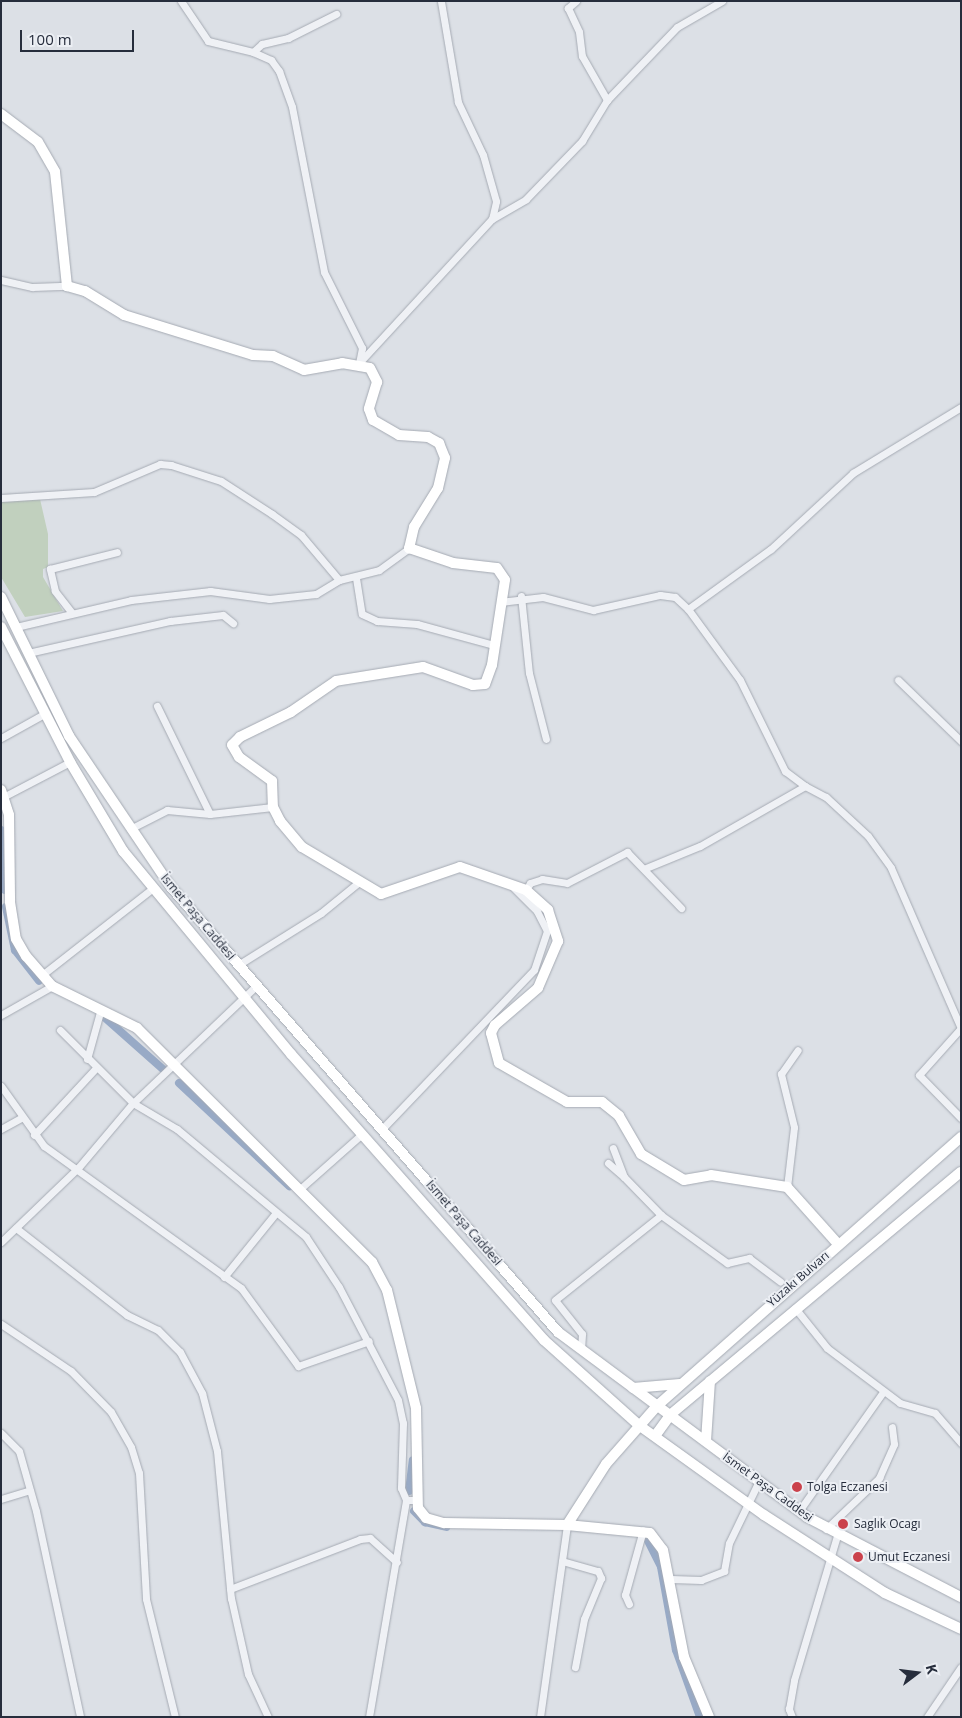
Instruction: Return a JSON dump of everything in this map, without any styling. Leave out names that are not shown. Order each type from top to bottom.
[{"type":"main road","points":[[1,114],[38,142],[55,172],[67,286],[85,290],[124,315],[253,354],[273,356],[304,370],[359,363],[376,373],[369,408],[373,420],[399,434],[428,437],[439,443],[445,458],[438,488],[414,527],[409,548],[453,562],[498,568],[506,580],[500,602],[494,644],[485,684],[473,685],[423,667],[336,681],[291,712],[240,737],[232,745],[239,757],[272,781],[273,807],[302,847],[381,894],[460,867],[492,875],[512,886],[526,890],[548,910],[558,941],[538,988],[495,1025],[491,1033],[499,1063],[567,1102],[602,1102],[619,1116],[641,1154],[684,1180],[711,1175],[786,1187],[838,1244]]},
{"type":"main road","name":"İsmet Paşa Caddesi","points":[[1,597],[69,736],[130,829],[238,965],[558,1332],[826,1529],[961,1597]]},
{"type":"main road","points":[[2,630],[70,762],[123,850],[242,996],[544,1340],[640,1426],[830,1560],[961,1629]]},
{"type":"main road","points":[[3,793],[5,859],[16,939],[42,975],[52,986],[100,1012],[137,1028],[372,1262],[387,1290],[416,1408],[411,1500],[426,1518],[444,1523],[567,1525],[643,1531],[662,1550],[671,1579],[684,1657],[709,1717]]},
{"type":"main road","name":"Yüzakı Bulvarı","points":[[567,1525],[606,1464],[657,1406],[961,1137]]},
{"type":"main road","name":"Yüzakı Bulvarı","points":[[655,1436],[670,1415],[795,1308],[961,1172]]},
{"type":"main road","points":[[706,1441],[710,1381]]},
{"type":"main road","points":[[633,1388],[680,1384]]},
{"type":"street","points":[[181,1],[208,41],[253,52],[271,60],[279,71],[292,107],[324,272],[362,348],[359,363]]},
{"type":"street","points":[[441,1],[458,102],[483,155],[496,201],[492,219]]},
{"type":"street","points":[[576,1],[568,8],[579,32],[582,56],[607,100]]},
{"type":"street","points":[[359,363],[492,219],[526,199],[582,141],[607,100],[678,27],[722,1]]},
{"type":"street","points":[[253,52],[262,44],[288,38],[336,14]]},
{"type":"street","points":[[1,280],[32,287],[67,286]]},
{"type":"street","points":[[688,610],[771,549],[852,473],[961,407]]},
{"type":"street","points":[[1,498],[94,492],[160,464],[172,465],[221,481],[272,514],[301,535],[339,580]]},
{"type":"street","points":[[16,627],[131,600],[210,591],[269,599],[316,594],[339,580],[356,578],[380,570],[409,548]]},
{"type":"street","points":[[72,613],[55,590],[50,569],[117,552]]},
{"type":"street","points":[[356,578],[362,614],[377,621],[417,624],[494,644]]},
{"type":"street","points":[[500,602],[521,596],[593,610],[660,595],[675,597],[688,610],[740,680],[785,771],[805,786],[826,798],[868,836],[891,868],[924,949],[954,1003],[961,1028],[919,1075],[961,1118]]},
{"type":"street","points":[[521,596],[529,673],[546,739]]},
{"type":"street","points":[[28,653],[170,621],[224,615],[233,623]]},
{"type":"street","points":[[898,680],[961,741]]},
{"type":"street","points":[[157,706],[210,814]]},
{"type":"street","points":[[1,738],[44,714]]},
{"type":"street","points":[[3,793],[70,762]]},
{"type":"street","points":[[646,868],[700,846],[805,786]]},
{"type":"street","points":[[130,829],[166,810],[210,814],[273,807]]},
{"type":"street","points":[[526,890],[530,883],[542,880],[567,883],[627,852],[646,868],[681,908]]},
{"type":"street","points":[[238,965],[321,913],[359,882]]},
{"type":"street","points":[[382,1129],[534,970],[547,931],[537,911],[512,886]]},
{"type":"street","points":[[42,975],[153,888]]},
{"type":"street","points":[[1,1015],[52,986]]},
{"type":"street","points":[[1,1229],[4,1239],[78,1168],[133,1103],[175,1064],[242,996],[256,986]]},
{"type":"street","points":[[954,1003],[961,999]]},
{"type":"street","points":[[87,1059],[100,1012]]},
{"type":"street","points":[[60,1030],[133,1103],[177,1129],[275,1214],[306,1237],[369,1341],[398,1400],[403,1423],[401,1488],[411,1500],[397,1562],[369,1717]]},
{"type":"street","points":[[786,1187],[794,1126],[781,1074],[798,1050]]},
{"type":"street","points":[[34,1134],[96,1068]]},
{"type":"street","points":[[1,1086],[21,1118],[34,1134],[224,1277],[259,1306],[287,1356],[298,1366],[369,1341]]},
{"type":"street","points":[[1,1129],[21,1118]]},
{"type":"street","points":[[300,1189],[362,1134]]},
{"type":"street","points":[[614,1148],[624,1177]]},
{"type":"street","points":[[608,1163],[661,1215],[727,1263],[749,1258],[780,1281]]},
{"type":"street","points":[[224,1277],[275,1214]]},
{"type":"street","points":[[581,1349],[582,1334],[555,1300],[661,1215]]},
{"type":"street","points":[[16,1228],[127,1315],[158,1330],[180,1352],[202,1393],[217,1451],[230,1589],[248,1674],[268,1717]]},
{"type":"street","points":[[795,1308],[814,1337],[883,1392],[900,1403],[935,1414],[961,1443]]},
{"type":"street","points":[[1,1324],[72,1371],[111,1412],[131,1447],[139,1472],[146,1599],[175,1717]]},
{"type":"street","points":[[799,1511],[883,1392]]},
{"type":"street","points":[[826,1529],[879,1478],[894,1444],[892,1427]]},
{"type":"street","points":[[1,1433],[19,1450],[30,1490],[80,1717]]},
{"type":"street","points":[[671,1579],[718,1577],[724,1571],[729,1543],[759,1481]]},
{"type":"street","points":[[1,1499],[30,1490]]},
{"type":"street","points":[[540,1717],[567,1525]]},
{"type":"street","points":[[629,1604],[625,1595],[643,1531]]},
{"type":"street","points":[[792,1717],[789,1709],[794,1680],[837,1536]]},
{"type":"street","points":[[230,1589],[360,1539],[370,1538],[397,1562]]},
{"type":"street","points":[[562,1561],[598,1571],[601,1578],[584,1619],[575,1667]]},
{"type":"street","points":[[927,1717],[961,1667]]},
{"type":"green space","points":[[40,499],[48,534],[48,567],[43,569],[43,577],[63,611],[25,617],[1,577],[1,502]]},
{"type":"waterway","points":[[1,830],[5,890]]},
{"type":"waterway","points":[[6,907],[15,950],[39,981]]},
{"type":"waterway","points":[[103,1016],[164,1070]]},
{"type":"waterway","points":[[179,1083],[289,1186]]},
{"type":"waterway","points":[[409,1491],[413,1460]]},
{"type":"waterway","points":[[414,1511],[425,1522],[446,1527]]},
{"type":"waterway","points":[[648,1541],[661,1567],[676,1650],[700,1717]]},
{"type":"place","name":"Tolga Eczanesi","points":[[797,1487]]},
{"type":"place","name":"Saglık Ocagı","points":[[843,1524]]},
{"type":"place","name":"Umut Eczanesi","points":[[858,1557]]}]
